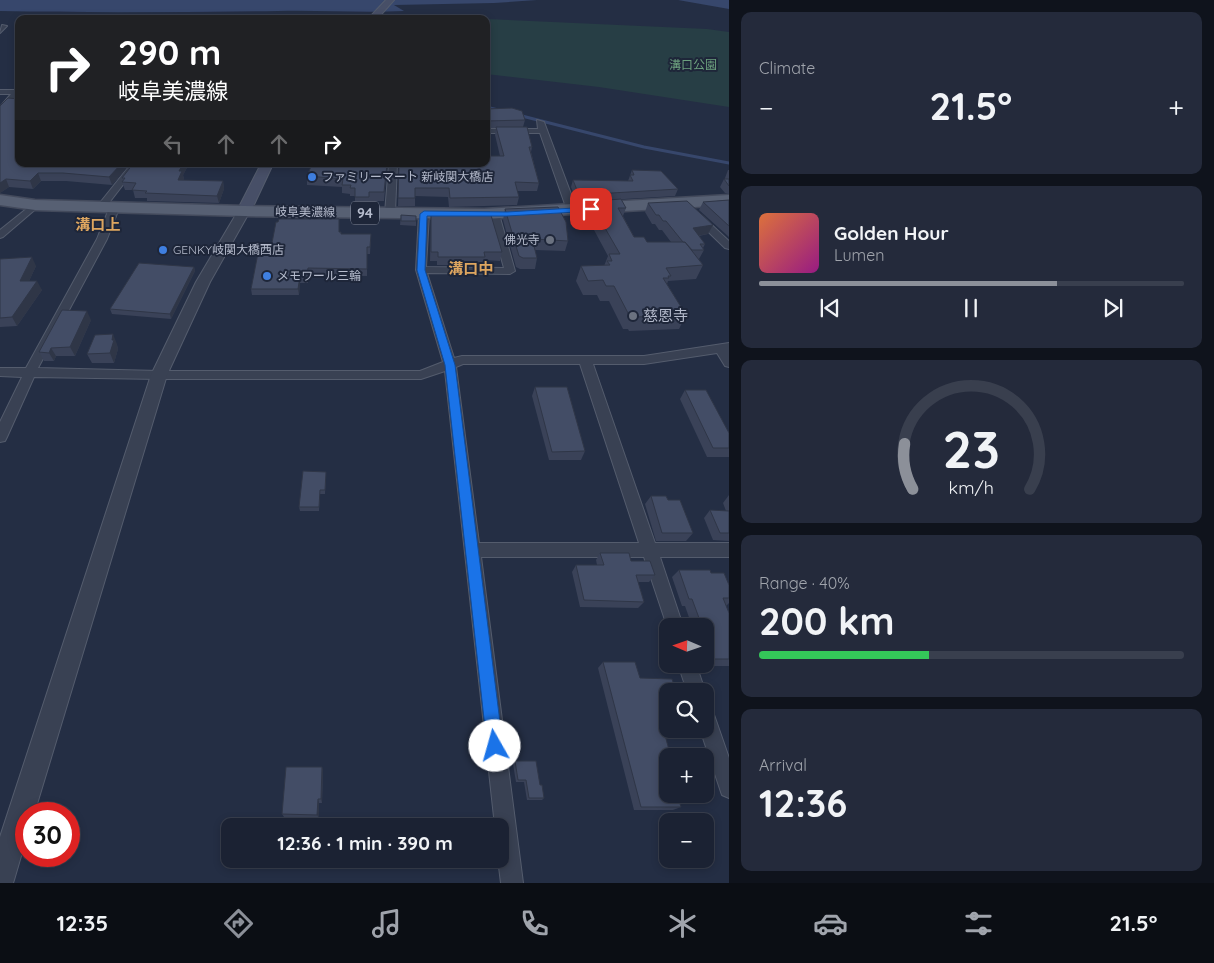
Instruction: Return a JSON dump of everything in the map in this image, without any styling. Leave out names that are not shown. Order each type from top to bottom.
[{"type":"main road","points":[[376,15],[390,0]]},
{"type":"main road","points":[[244,211],[266,167]]},
{"type":"main road","name":"岐阜美濃線","points":[[0,200],[35,204],[244,211],[424,214],[494,214],[729,200]]},
{"type":"street","points":[[0,92],[15,91]]},
{"type":"street","points":[[0,112],[15,94]]},
{"type":"street","points":[[540,122],[572,210]]},
{"type":"street","points":[[490,131],[543,131]]},
{"type":"street","points":[[0,437],[30,372],[102,239],[108,206],[120,181],[132,167]]},
{"type":"street","points":[[390,213],[393,167]]},
{"type":"street","points":[[684,202],[729,246]]},
{"type":"street","points":[[0,235],[35,204]]},
{"type":"street","points":[[0,880],[159,375],[203,282],[244,211]]},
{"type":"street","points":[[424,214],[421,270],[450,365],[512,883]]},
{"type":"street","points":[[421,270],[510,271],[494,214]]},
{"type":"street","points":[[0,372],[159,375],[421,375],[462,360],[644,360],[725,348],[729,363]]},
{"type":"street","points":[[585,360],[672,618]]},
{"type":"street","points":[[472,550],[729,550]]},
{"type":"street","points":[[712,738],[729,788]]},
{"type":"green space","name":"溝口公園","points":[[490,19],[707,29],[729,32],[729,107],[599,87],[490,74]]},
{"type":"water","points":[[0,0],[537,0],[394,5],[404,11],[388,12],[104,12],[0,11]]},
{"type":"water","points":[[678,0],[729,0],[729,9]]},
{"type":"building","points":[[8,98],[15,99],[15,167],[118,167],[109,177],[38,173],[30,181],[6,179],[0,183],[0,106]]},
{"type":"building","points":[[512,108],[522,111],[525,120],[490,121],[490,109]]},
{"type":"building","points":[[496,127],[527,127],[532,147],[529,147],[539,183],[515,182],[519,197],[450,198],[449,188],[415,188],[415,198],[398,198],[399,167],[490,167],[490,156],[504,156]]},
{"type":"building","points":[[131,167],[181,167],[179,171],[182,171],[178,180],[223,181],[217,196],[145,193],[147,191],[132,190],[136,183],[122,182],[125,178],[122,178]]},
{"type":"building","points":[[311,167],[387,167],[384,192],[369,192],[369,197],[355,197],[355,188],[350,188],[351,185],[342,185],[343,179],[307,176]]},
{"type":"building","points":[[632,170],[661,171],[678,189],[579,195],[573,180],[633,181],[630,175],[634,175]]},
{"type":"building","points":[[724,179],[729,179],[729,186]]},
{"type":"building","points":[[621,199],[626,208],[618,208],[634,237],[644,237],[647,242],[685,242],[703,265],[666,268],[671,276],[663,278],[686,315],[636,317],[635,314],[629,315],[614,286],[606,286],[603,280],[588,281],[581,266],[610,265],[607,261],[612,261],[609,254],[620,254],[598,216],[604,216],[596,201]]},
{"type":"building","points":[[729,200],[729,226],[703,202]]},
{"type":"building","points":[[687,201],[713,225],[693,228],[705,244],[700,244],[704,250],[692,250],[666,221],[663,221],[659,215],[656,215],[648,203]]},
{"type":"building","points":[[558,207],[566,222],[568,241],[534,239],[537,258],[523,258],[519,256],[505,209]]},
{"type":"building","points":[[451,212],[490,212],[502,252],[484,252],[485,257],[438,257],[438,252],[431,252],[431,214],[451,214]]},
{"type":"building","points":[[401,215],[416,216],[416,221],[401,221]]},
{"type":"building","points":[[279,219],[339,219],[339,232],[341,234],[371,234],[370,247],[367,247],[367,269],[308,268],[307,276],[300,276],[298,289],[251,289],[258,253],[270,253],[276,222]]},
{"type":"building","points":[[32,257],[20,281],[37,281],[12,317],[0,318],[0,259]]},
{"type":"building","points":[[139,263],[194,267],[170,314],[110,309]]},
{"type":"building","points":[[62,310],[87,311],[70,347],[51,348],[49,353],[39,352]]},
{"type":"building","points":[[113,334],[112,340],[114,340],[110,353],[87,354],[95,335]]},
{"type":"building","points":[[535,387],[567,387],[585,451],[552,452]]},
{"type":"building","points":[[685,390],[706,390],[729,433],[729,448],[713,448]]},
{"type":"building","points":[[303,471],[326,472],[325,490],[320,490],[319,507],[299,507]]},
{"type":"building","points":[[651,496],[666,496],[668,500],[680,500],[693,533],[662,533]]},
{"type":"building","points":[[710,510],[729,511],[729,533],[720,533]]},
{"type":"building","points":[[600,553],[629,553],[631,561],[650,561],[655,575],[636,575],[644,602],[584,600],[576,565],[604,565]]},
{"type":"building","points":[[679,570],[710,570],[711,573],[724,573],[729,585],[729,598],[723,598],[729,613],[729,659],[714,659],[714,618],[699,618],[692,599],[689,599]]},
{"type":"building","points":[[603,662],[635,662],[640,678],[672,679],[673,683],[659,683],[659,738],[666,738],[668,748],[659,748],[659,803],[680,803],[681,807],[641,807]]},
{"type":"building","points":[[515,761],[536,761],[544,798],[529,798],[526,780],[518,780]]},
{"type":"building","points":[[286,767],[322,767],[321,799],[318,799],[317,815],[282,814]]},
{"type":"waterway","points":[[490,108],[498,110]]},
{"type":"waterway","points":[[518,115],[644,147],[729,163]]},
{"type":"place","name":"ファミリーマート 新岐関大橋店","points":[[312,177]]},
{"type":"place","name":"佛光寺","points":[[550,240]]},
{"type":"place","name":"GENKY岐関大橋西店","points":[[163,250]]},
{"type":"place","name":"メモワール三輪","points":[[267,276]]},
{"type":"place","name":"慈恩寺","points":[[633,316]]},
{"type":"district","name":"溝口上","points":[[98,225]]},
{"type":"district","name":"溝口中","points":[[471,269]]},
{"type":"route","points":[[495,746],[450,365],[421,270],[424,214],[507,214],[591,209]]}]
